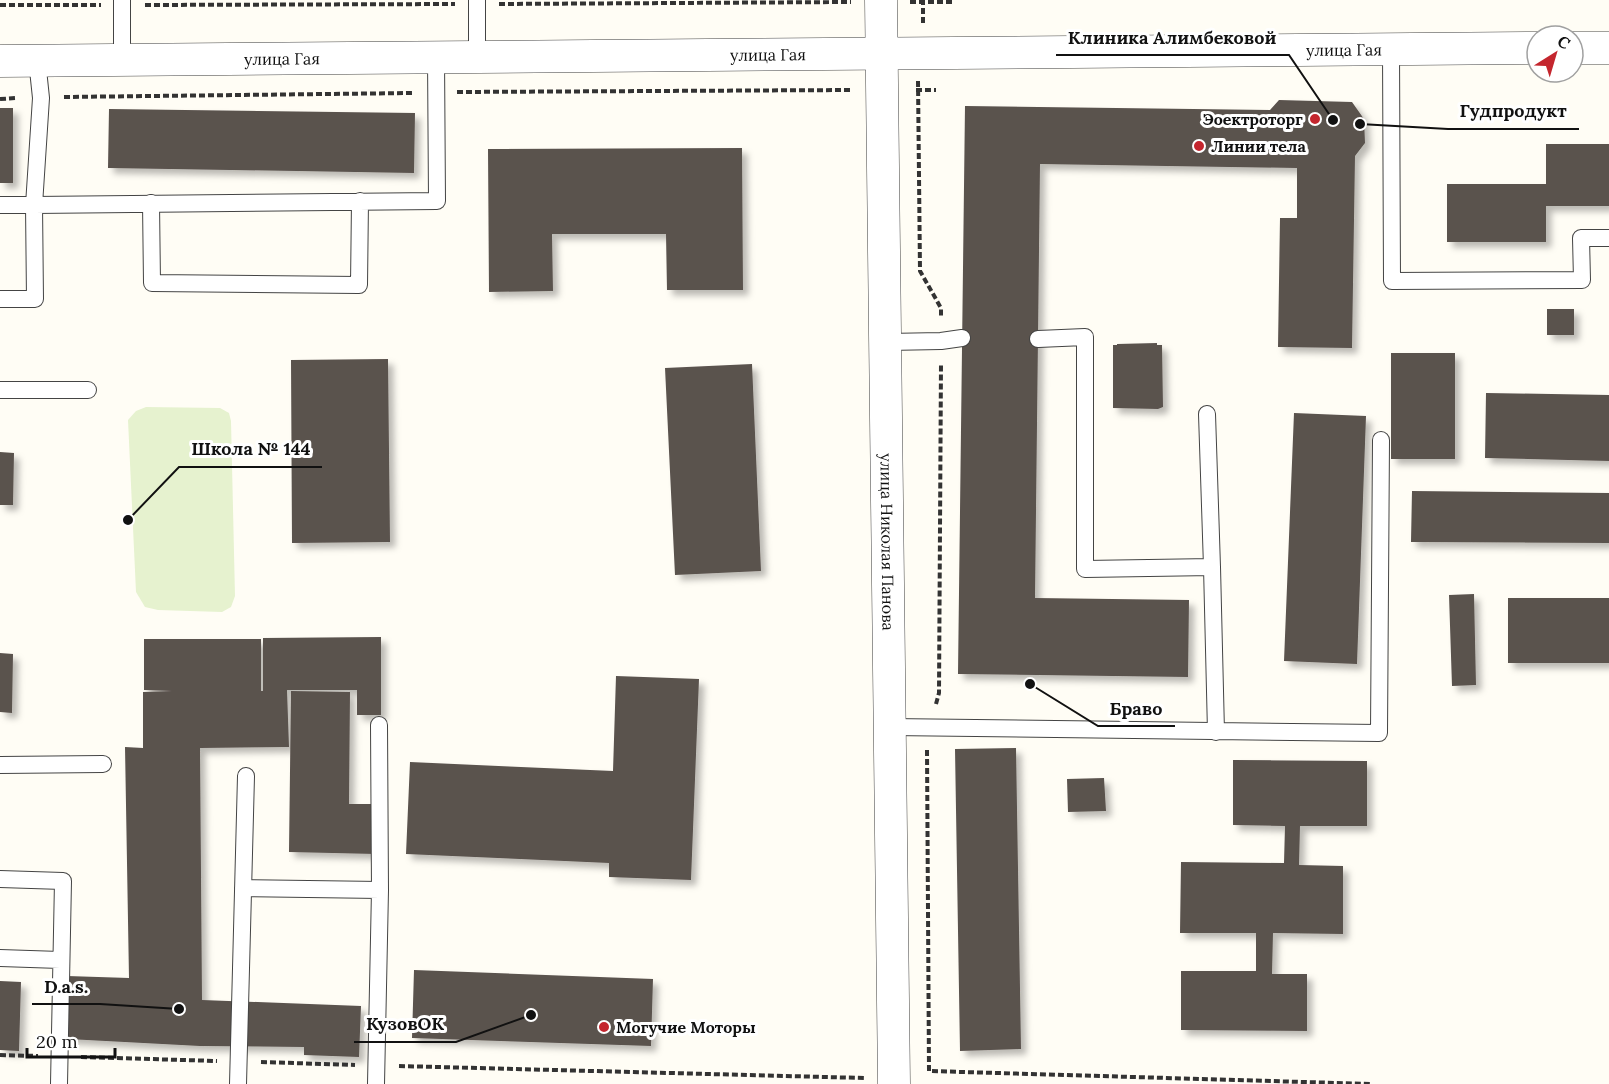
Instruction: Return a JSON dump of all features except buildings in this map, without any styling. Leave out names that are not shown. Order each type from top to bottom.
[{"type":"street","name":"улица Николая Панова","points":[[881,0],[887,342],[894,1084]]},
{"type":"street","name":"улица Гая","points":[[0,61],[1525,48]]},
{"type":"street","points":[[1585,48],[1609,48]]},
{"type":"lane","points":[[122,60],[123,0]]},
{"type":"lane","points":[[477,0],[477,57]]},
{"type":"lane","points":[[1391,50],[1392,280],[1582,280],[1581,238],[1609,238]]},
{"type":"lane","points":[[0,205],[437,201],[436,57]]},
{"type":"lane","points":[[0,299],[35,299],[34,204],[41,98],[37,60]]},
{"type":"lane","points":[[151,203],[152,283],[359,285],[360,201]]},
{"type":"lane","points":[[1038,339],[1085,337],[1085,569],[1212,567]]},
{"type":"lane","points":[[887,342],[941,341],[962,338]]},
{"type":"lane","points":[[0,390],[88,390]]},
{"type":"lane","points":[[1207,414],[1216,732]]},
{"type":"lane","points":[[890,727],[1379,733],[1381,440]]},
{"type":"lane","points":[[376,1084],[380,890],[379,725]]},
{"type":"lane","points":[[0,765],[103,764]]},
{"type":"lane","points":[[238,1084],[246,776]]},
{"type":"lane","points":[[0,879],[63,881],[59,1084]]},
{"type":"lane","points":[[243,888],[380,890]]},
{"type":"lane","points":[[0,958],[60,960]]},
{"type":"path","points":[[924,0],[917,90],[920,271],[941,308],[939,693],[927,742],[929,1071],[1372,1084]]},
{"type":"path","points":[[0,99],[437,92],[936,90]]},
{"type":"path","points":[[0,1055],[864,1079]]},
{"type":"green space","points":[[146,407],[220,408],[229,413],[235,596],[231,607],[222,612],[158,610],[145,607],[136,592],[128,420],[136,411]]},
{"type":"place","name":"Эоектроторг","points":[[1315,119]]},
{"type":"place","name":"Клиника Алимбековой","points":[[1333,120]]},
{"type":"place","name":"Гудпродукт","points":[[1360,124]]},
{"type":"place","name":"Линии тела","points":[[1199,146]]},
{"type":"place","name":"Школа № 144","points":[[128,520]]},
{"type":"place","name":"Браво","points":[[1030,684]]},
{"type":"place","name":"D.a.s.","points":[[179,1009]]},
{"type":"place","name":"КузовОК","points":[[531,1015]]},
{"type":"place","name":"Могучие Моторы","points":[[604,1027]]}]
